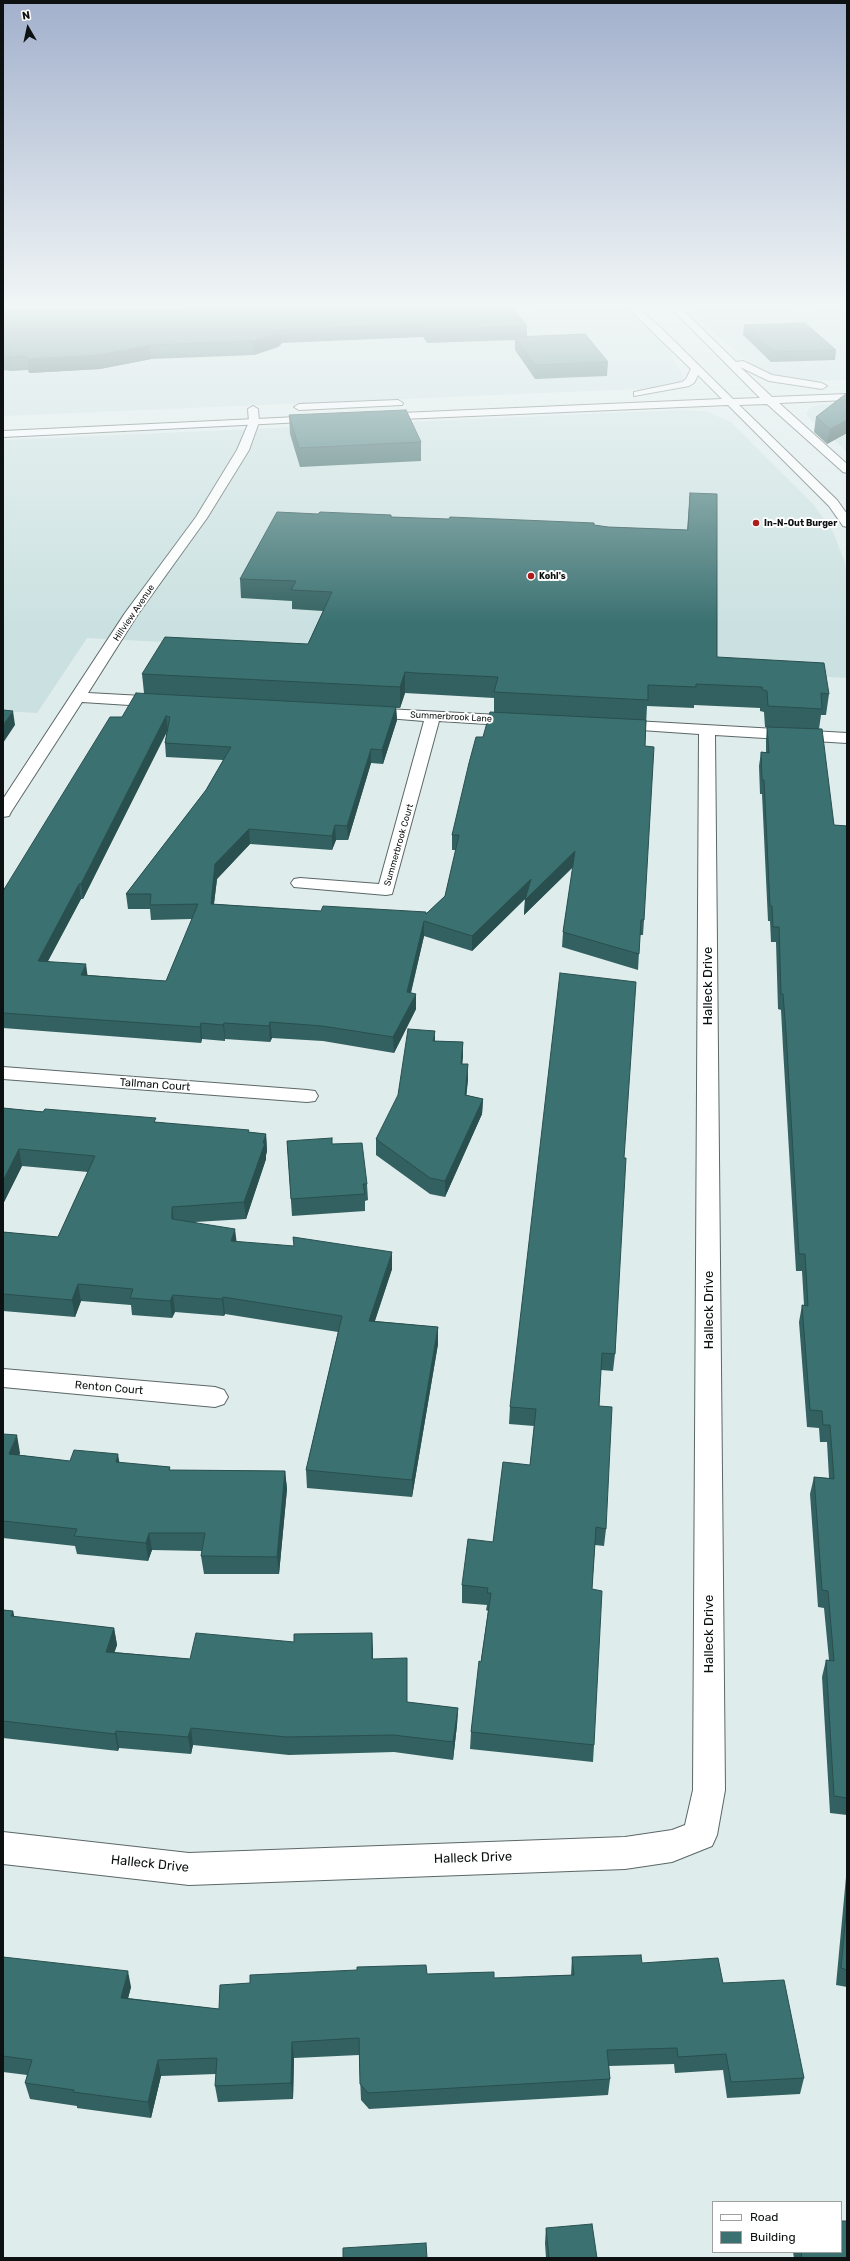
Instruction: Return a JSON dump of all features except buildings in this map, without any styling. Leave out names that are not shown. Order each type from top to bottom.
[{"type":"main road","name":"Hillview Avenue","points":[[3,812],[11,789],[78,697],[132,613],[201,518],[243,450],[256,413]]},
{"type":"main road","points":[[364,417],[479,413]]},
{"type":"main road","points":[[741,413],[833,503],[847,523]]},
{"type":"main road","points":[[784,413],[847,470]]},
{"type":"main road","points":[[801,413],[816,442]]},
{"type":"main road","points":[[732,417],[752,423]]},
{"type":"main road","points":[[3,434],[332,419]]},
{"type":"main road","points":[[78,697],[175,703]]},
{"type":"main road","name":"Summerbrook Lane","points":[[355,712],[535,721]]},
{"type":"main road","name":"Summerbrook Court","points":[[300,883],[386,890],[433,716]]},
{"type":"main road","points":[[605,725],[847,738]]},
{"type":"main road","name":"Halleck Drive","points":[[3,1848],[189,1869],[625,1853],[672,1846],[700,1835],[709,1790],[707,730]]},
{"type":"main road","name":"Tallman Court","points":[[3,1073],[307,1096]]},
{"type":"main road","name":"Renton Court","points":[[3,1378],[215,1397]]},
{"type":"shaded area","points":[[3,413],[85,413],[3,416]]},
{"type":"shaded area","points":[[624,413],[709,413],[731,422],[813,504],[833,532],[845,562],[847,577],[847,678],[87,638],[37,713],[3,711],[3,440]]},
{"type":"shaded area","points":[[806,413],[847,413],[847,452],[808,417]]},
{"type":"place","name":"In-N-Out Burger","points":[[756,523]]},
{"type":"place","name":"Kohl's","points":[[531,576]]}]
